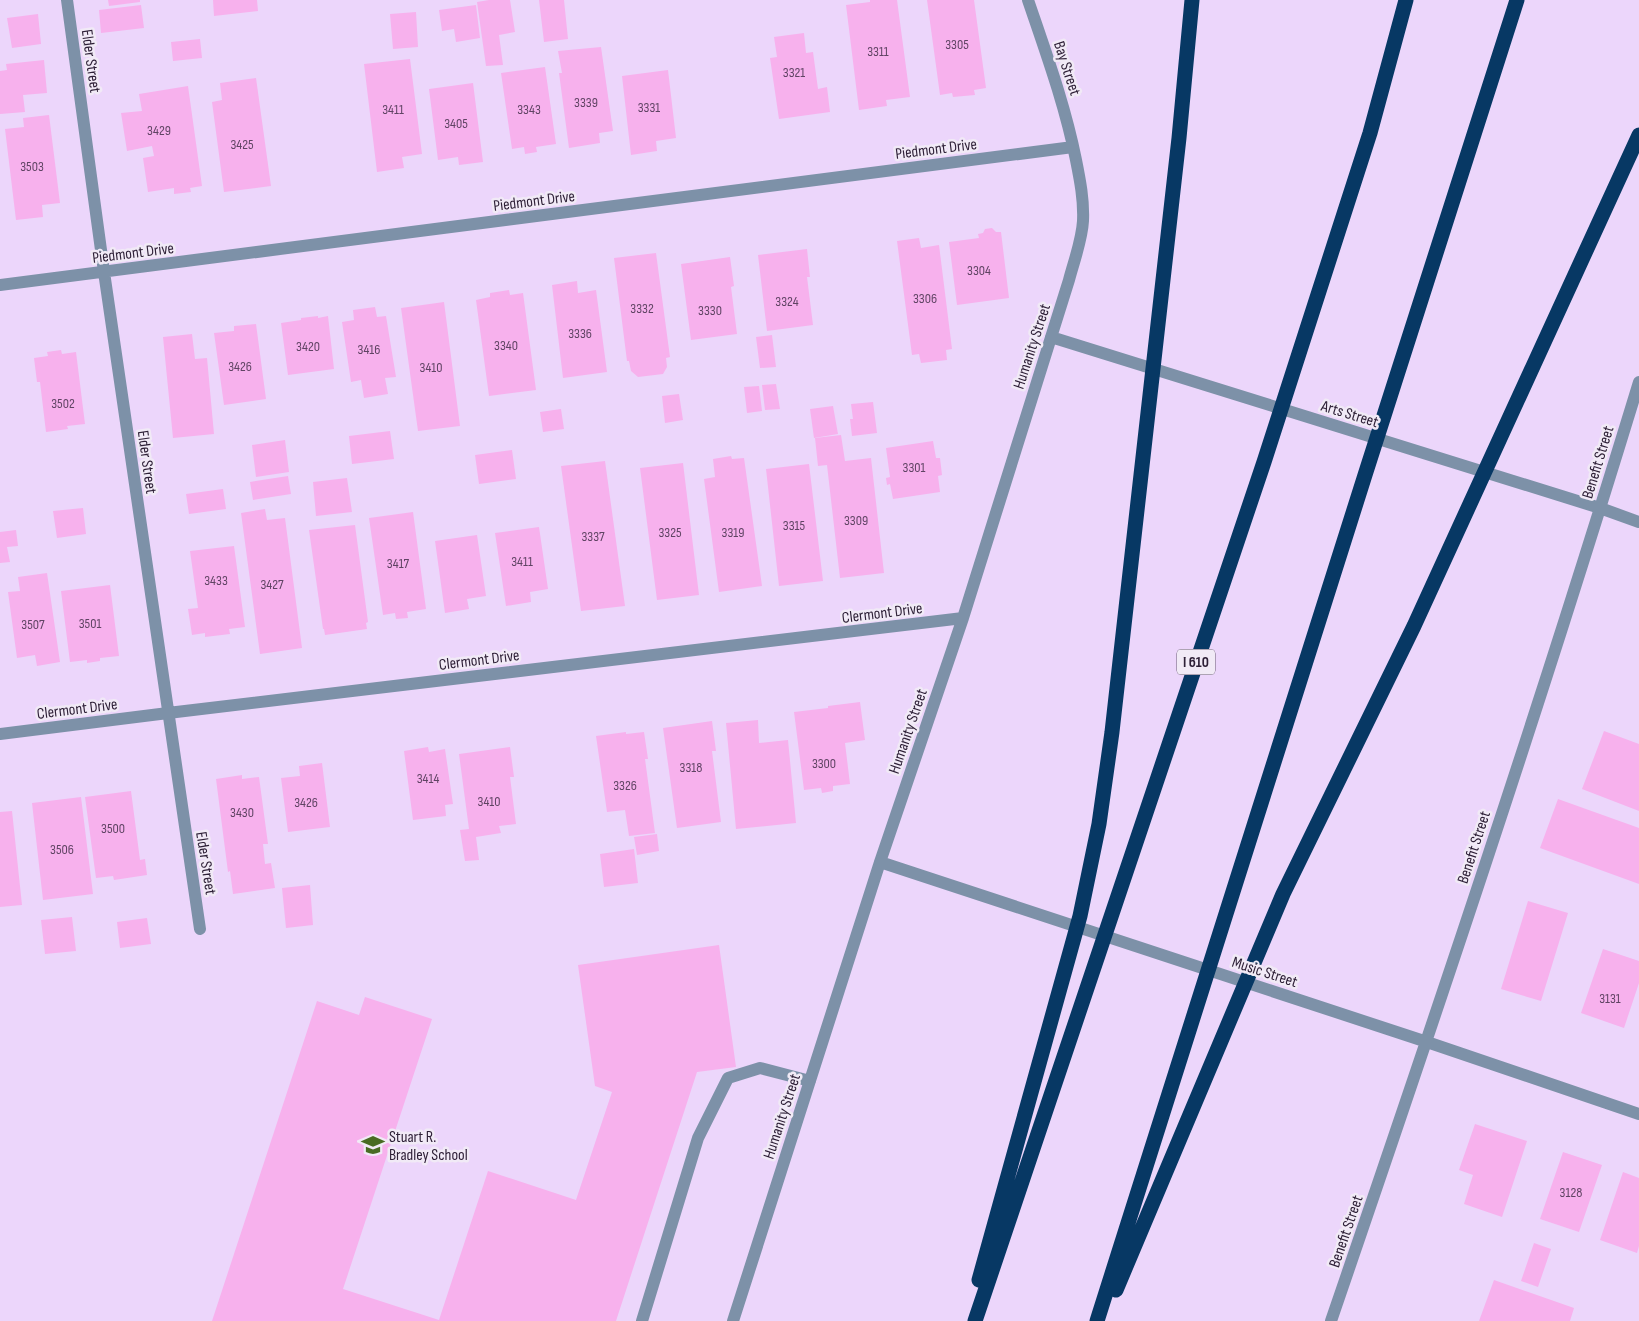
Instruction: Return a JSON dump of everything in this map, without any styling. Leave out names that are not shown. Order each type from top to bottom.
[{"type":"highway","points":[[968,1321],[1080,916],[1099,824],[1112,732],[1179,138],[1192,0]]},
{"type":"highway","name":"I 610","points":[[975,1321],[1267,452],[1370,133],[1406,0]]},
{"type":"highway","points":[[1097,1321],[1517,0]]},
{"type":"highway","points":[[1103,1321],[1283,894],[1414,626],[1639,135]]},
{"type":"street","name":"Elder Street","points":[[67,0],[104,272],[200,928]]},
{"type":"street","name":"Bay Street","points":[[1028,0],[1062,102],[1073,147]]},
{"type":"street","name":"Piedmont Drive","points":[[0,285],[1073,147]]},
{"type":"street","name":"Humanity Street","points":[[733,1321],[880,862],[963,618],[1069,280],[1083,222],[1082,193],[1073,147]]},
{"type":"street","name":"Arts Street","points":[[1051,337],[1600,508],[1639,522]]},
{"type":"street","name":"Benefit Street","points":[[1331,1321],[1427,1042],[1639,382]]},
{"type":"street","name":"Clermont Drive","points":[[0,734],[963,618]]},
{"type":"street","name":"Music Street","points":[[880,862],[1427,1042],[1639,1114]]},
{"type":"street","points":[[642,1321],[698,1138],[728,1078],[760,1068],[810,1081]]},
{"type":"building","points":[[108,0],[140,0],[140,2],[109,6]]},
{"type":"building","points":[[213,0],[257,0],[258,11],[214,16]]},
{"type":"building","points":[[510,0],[515,32],[499,35],[503,65],[486,66],[477,2]]},
{"type":"building","points":[[539,0],[564,0],[568,39],[544,42]]},
{"type":"building","points":[[870,0],[897,0],[910,97],[886,100],[887,106],[859,110],[846,5],[870,2]]},
{"type":"building","points":[[927,0],[974,0],[986,88],[974,90],[975,95],[953,97],[952,93],[940,95]]},
{"type":"building","points":[[141,5],[144,28],[101,33],[99,10]]},
{"type":"building","points":[[476,5],[480,38],[456,42],[454,29],[442,31],[439,10]]},
{"type":"building","points":[[416,12],[418,47],[393,49],[390,14]]},
{"type":"building","points":[[38,14],[41,44],[12,48],[7,18]]},
{"type":"building","points":[[804,33],[806,53],[813,52],[818,89],[827,87],[830,112],[779,119],[770,58],[777,57],[774,37]]},
{"type":"building","points":[[200,39],[202,58],[173,61],[171,42]]},
{"type":"building","points":[[601,47],[613,131],[599,133],[600,143],[569,148],[558,51]]},
{"type":"building","points":[[410,59],[422,154],[402,157],[404,168],[377,172],[364,64]]},
{"type":"building","points":[[44,60],[47,93],[23,95],[25,112],[0,114],[0,71],[7,70],[6,64]]},
{"type":"building","points":[[545,67],[556,144],[536,147],[537,152],[525,154],[524,147],[512,149],[501,73]]},
{"type":"building","points":[[668,70],[676,138],[656,141],[657,151],[631,155],[622,76]]},
{"type":"building","points":[[256,78],[271,186],[224,192],[212,102],[222,100],[220,83]]},
{"type":"building","points":[[473,83],[483,162],[459,165],[458,157],[438,160],[429,89]]},
{"type":"building","points":[[188,86],[202,186],[190,188],[191,192],[174,194],[174,188],[148,192],[143,158],[154,156],[152,146],[127,151],[121,113],[142,111],[139,94]]},
{"type":"building","points":[[49,115],[60,203],[42,205],[43,217],[16,220],[5,129],[24,127],[23,118]]},
{"type":"building","points":[[992,228],[996,232],[1001,232],[1009,298],[957,305],[949,242],[979,238],[978,234],[983,233],[985,229]]},
{"type":"building","points":[[919,238],[921,248],[939,245],[952,349],[946,350],[947,360],[921,363],[919,354],[912,355],[897,241]]},
{"type":"building","points":[[807,249],[810,277],[807,277],[813,325],[767,331],[758,255]]},
{"type":"building","points":[[656,253],[670,357],[666,358],[667,367],[663,374],[638,377],[631,371],[629,361],[627,361],[614,258]]},
{"type":"building","points":[[730,257],[734,286],[731,287],[737,334],[691,340],[681,264]]},
{"type":"building","points":[[577,281],[578,293],[596,290],[607,372],[563,378],[552,285]]},
{"type":"building","points":[[509,290],[510,295],[523,293],[536,390],[489,396],[476,300],[490,297],[490,293]]},
{"type":"building","points":[[444,302],[460,426],[418,431],[401,308]]},
{"type":"building","points":[[375,307],[377,317],[386,316],[396,377],[385,378],[388,394],[364,398],[361,380],[351,382],[342,322],[354,320],[353,310]]},
{"type":"building","points":[[318,316],[318,318],[328,316],[334,369],[288,375],[281,323]]},
{"type":"building","points":[[256,324],[266,399],[224,405],[214,333],[234,331],[234,326]]},
{"type":"building","points":[[192,334],[195,359],[207,358],[214,434],[173,438],[163,337]]},
{"type":"building","points":[[772,335],[776,367],[760,368],[756,337]]},
{"type":"building","points":[[61,350],[62,354],[76,352],[85,424],[67,426],[68,429],[46,432],[40,382],[37,382],[34,358],[48,356],[47,352]]},
{"type":"building","points":[[776,384],[780,409],[765,410],[762,385]]},
{"type":"building","points":[[759,386],[762,411],[747,413],[744,387]]},
{"type":"building","points":[[679,394],[683,420],[665,423],[662,396]]},
{"type":"building","points":[[873,402],[877,433],[852,436],[850,419],[853,419],[851,404]]},
{"type":"building","points":[[833,406],[838,434],[814,438],[810,409]]},
{"type":"building","points":[[561,409],[564,429],[543,432],[540,412]]},
{"type":"building","points":[[390,431],[394,459],[352,464],[349,436]]},
{"type":"building","points":[[841,435],[845,461],[871,458],[884,573],[840,578],[827,465],[818,466],[815,438]]},
{"type":"building","points":[[285,440],[289,472],[256,477],[252,445]]},
{"type":"building","points":[[933,441],[936,458],[940,458],[942,475],[938,476],[940,492],[893,499],[890,484],[887,485],[886,478],[890,477],[886,448]]},
{"type":"building","points":[[512,450],[516,479],[479,484],[475,455]]},
{"type":"building","points":[[731,456],[732,459],[744,458],[762,586],[719,592],[704,479],[715,477],[713,459]]},
{"type":"building","points":[[605,461],[625,606],[581,611],[561,466]]},
{"type":"building","points":[[683,463],[699,595],[657,600],[640,468]]},
{"type":"building","points":[[809,464],[823,581],[779,586],[766,469]]},
{"type":"building","points":[[288,476],[291,494],[253,500],[250,482]]},
{"type":"building","points":[[347,478],[352,512],[316,516],[313,482]]},
{"type":"building","points":[[223,489],[226,509],[189,514],[186,494]]},
{"type":"building","points":[[83,508],[86,534],[57,538],[53,511]]},
{"type":"building","points":[[265,509],[267,520],[285,518],[302,648],[260,654],[241,513]]},
{"type":"building","points":[[413,512],[426,609],[407,612],[408,618],[396,619],[395,613],[383,615],[369,518]]},
{"type":"building","points":[[355,525],[368,622],[366,623],[367,629],[325,635],[309,530]]},
{"type":"building","points":[[539,527],[548,589],[530,592],[531,602],[506,606],[495,533]]},
{"type":"building","points":[[16,530],[18,546],[7,547],[10,562],[0,563],[0,532]]},
{"type":"building","points":[[477,535],[486,596],[467,599],[469,609],[445,613],[435,541]]},
{"type":"building","points":[[234,546],[245,627],[229,629],[230,634],[205,637],[205,633],[192,635],[188,609],[198,608],[190,551]]},
{"type":"building","points":[[47,573],[60,662],[37,666],[35,655],[17,658],[8,592],[20,591],[18,577]]},
{"type":"building","points":[[110,585],[119,656],[100,658],[100,661],[87,663],[87,660],[70,662],[61,591]]},
{"type":"building","points":[[860,702],[865,740],[845,743],[850,784],[833,786],[833,791],[822,793],[821,788],[804,790],[794,712]]},
{"type":"building","points":[[758,720],[759,743],[788,740],[796,823],[736,829],[726,723]]},
{"type":"building","points":[[712,721],[716,751],[712,751],[721,822],[677,828],[663,728]]},
{"type":"building","points":[[1604,731],[1639,744],[1639,811],[1582,789]]},
{"type":"building","points":[[626,732],[626,734],[644,732],[648,759],[645,759],[655,833],[629,836],[625,810],[607,812],[596,736]]},
{"type":"building","points":[[428,747],[429,752],[445,749],[453,804],[445,805],[446,816],[413,820],[404,751]]},
{"type":"building","points":[[510,747],[514,777],[510,777],[516,824],[499,826],[501,833],[476,837],[479,860],[465,861],[460,830],[469,829],[459,754]]},
{"type":"building","points":[[322,763],[330,827],[288,832],[281,778],[300,776],[299,766]]},
{"type":"building","points":[[242,775],[242,779],[259,777],[268,844],[263,844],[265,864],[271,863],[275,888],[233,894],[230,871],[228,872],[216,779]]},
{"type":"building","points":[[131,791],[140,860],[145,859],[147,875],[114,880],[113,876],[96,878],[85,797]]},
{"type":"building","points":[[81,797],[93,894],[43,900],[32,803]]},
{"type":"building","points":[[1558,799],[1639,828],[1639,884],[1540,848]]},
{"type":"building","points":[[12,811],[22,905],[0,907],[0,812]]},
{"type":"building","points":[[657,834],[659,851],[637,855],[634,837]]},
{"type":"building","points":[[634,849],[638,883],[604,887],[600,854]]},
{"type":"building","points":[[310,885],[313,925],[286,928],[282,888]]},
{"type":"building","points":[[1528,901],[1568,913],[1541,1001],[1501,989]]},
{"type":"building","points":[[72,917],[76,951],[45,954],[41,920]]},
{"type":"building","points":[[147,918],[151,944],[120,948],[117,922]]},
{"type":"building","points":[[719,945],[736,1067],[697,1072],[616,1321],[212,1321],[317,1001],[359,1015],[365,997],[432,1019],[343,1289],[439,1320],[488,1171],[576,1200],[612,1092],[595,1086],[578,965]]},
{"type":"building","points":[[1603,949],[1639,961],[1639,983],[1624,1028],[1581,1013]]},
{"type":"building","points":[[1475,1124],[1527,1141],[1502,1217],[1464,1204],[1473,1175],[1459,1170]]},
{"type":"building","points":[[1563,1152],[1602,1165],[1579,1232],[1540,1219]]},
{"type":"building","points":[[1623,1172],[1639,1178],[1639,1246],[1637,1253],[1600,1240]]},
{"type":"building","points":[[1534,1243],[1551,1249],[1538,1287],[1521,1281]]},
{"type":"building","points":[[1494,1280],[1574,1308],[1570,1321],[1479,1321]]},
{"type":"place","name":"Stuart R. Bradley School","points":[[373,1145]]}]
